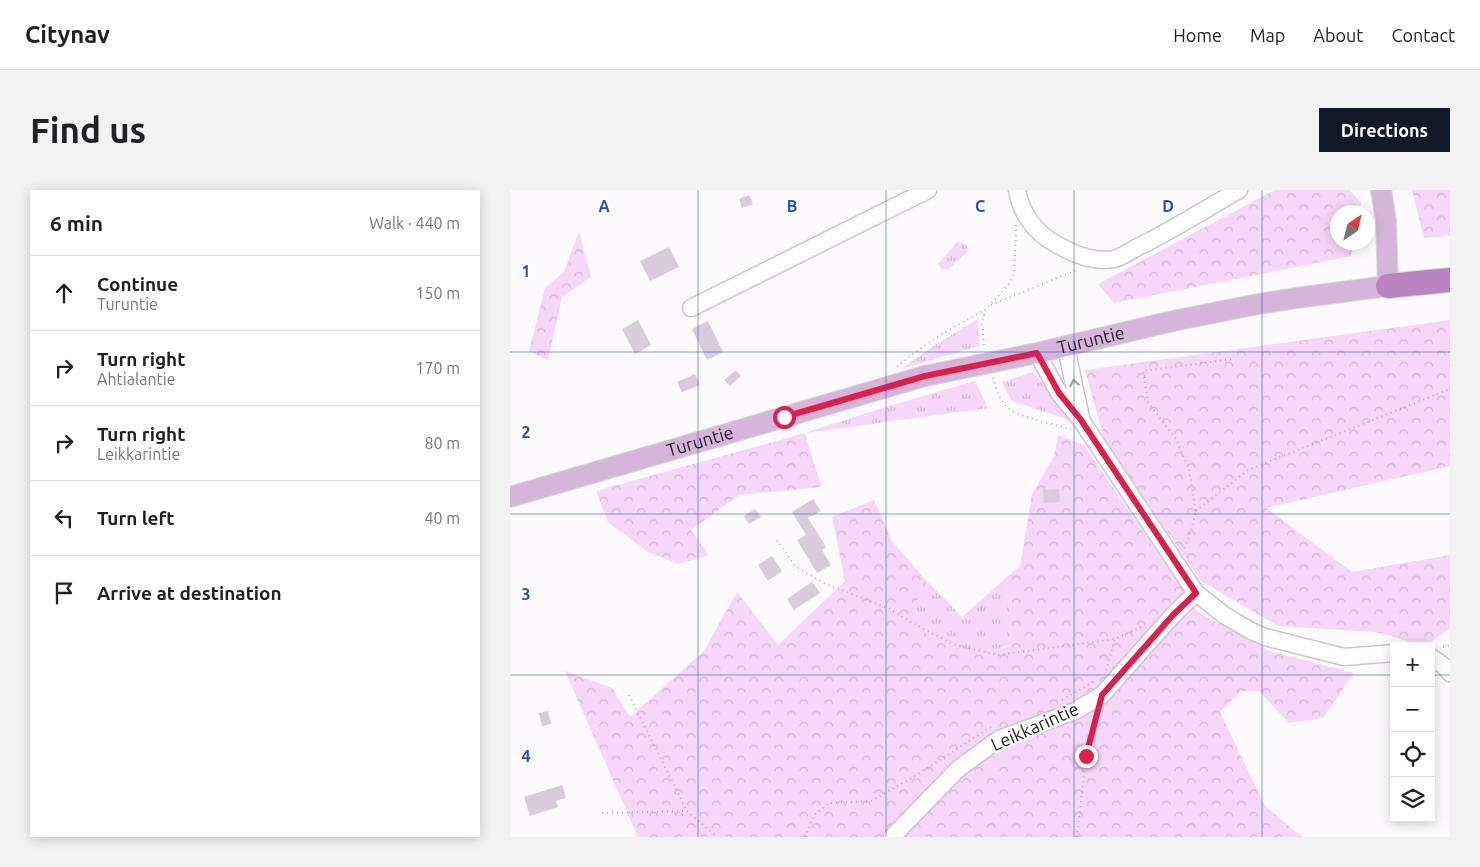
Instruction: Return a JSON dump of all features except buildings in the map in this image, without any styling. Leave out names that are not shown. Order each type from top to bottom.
[{"type":"highway","points":[[1388,286],[1450,280]]},
{"type":"main road","points":[[1381,190],[1386,221],[1388,286]]},
{"type":"main road","name":"Turuntie","points":[[510,496],[925,376],[1253,305],[1388,286]]},
{"type":"street","points":[[691,308],[928,190]]},
{"type":"street","points":[[1018,196],[1029,220],[1048,240],[1071,253],[1098,260],[1115,258],[1150,241],[1239,190]]},
{"type":"street","points":[[1066,347],[1081,420]]},
{"type":"street","points":[[1037,353],[1059,393],[1081,420],[1196,593],[1224,615],[1248,630],[1265,637],[1344,658],[1390,653]]},
{"type":"street","name":"Leikkarintie","points":[[892,837],[958,769],[998,740],[1075,711],[1102,695],[1173,615],[1196,593]]},
{"type":"street","points":[[1435,660],[1450,673]]},
{"type":"path","points":[[984,345],[982,324],[986,310],[1010,284],[1014,274],[1018,196]]},
{"type":"path","points":[[989,306],[1098,260]]},
{"type":"path","points":[[880,389],[892,372],[906,360],[961,323],[986,310]]},
{"type":"path","points":[[1176,564],[1189,538],[1196,510],[1189,469],[1176,439],[1148,402],[1143,372],[1233,359]]},
{"type":"path","points":[[993,378],[1004,404],[1020,414],[1091,436]]},
{"type":"path","points":[[1196,510],[1248,470],[1450,389]]},
{"type":"path","points":[[777,540],[795,566],[824,583],[890,609],[954,645],[998,655],[1115,639]]},
{"type":"path","points":[[630,695],[687,811],[717,837]]},
{"type":"path","points":[[1078,837],[1086,756],[1102,695]]},
{"type":"path","points":[[602,813],[687,811]]},
{"type":"green space","points":[[1275,190],[1350,190],[1361,203],[1361,205],[1330,205],[1330,250],[1352,250],[1351,256],[1114,303],[1098,284]]},
{"type":"green space","points":[[1412,190],[1450,190],[1450,236],[1424,238]]},
{"type":"green space","points":[[579,231],[591,277],[562,297],[548,360],[529,351],[545,288],[564,272]]},
{"type":"green space","points":[[957,242],[965,244],[969,250],[949,269],[942,269],[938,264]]},
{"type":"green space","points":[[978,319],[979,346],[901,369],[935,345]]},
{"type":"green space","points":[[1450,320],[1450,466],[1266,508],[1352,572],[1450,555],[1450,628],[1431,642],[1411,642],[1376,632],[1278,626],[1201,581],[1104,439],[1085,370]]},
{"type":"green space","points":[[1033,372],[1072,421],[1012,401],[1002,382]]},
{"type":"green space","points":[[975,381],[988,408],[805,433],[889,406]]},
{"type":"green space","points":[[805,433],[822,487],[739,495],[691,530],[709,555],[679,564],[648,552],[608,522],[596,491]]},
{"type":"green space","points":[[1058,435],[1084,445],[1198,612],[1269,651],[1354,673],[1323,718],[1289,723],[1259,691],[1241,691],[1220,712],[1265,806],[1302,837],[638,837],[565,671],[612,688],[630,717],[704,651],[737,592],[778,645],[845,581],[832,517],[874,500],[892,541],[924,578],[910,628],[984,656],[1011,645],[1007,577],[1020,566],[1032,494],[1054,456]]},
{"type":"green space","points":[[1007,577],[1011,644],[984,656],[909,628],[924,578],[962,617]]},
{"type":"route","points":[[784,417],[925,376],[1037,353],[1059,393],[1081,420],[1196,593],[1173,615],[1102,695],[1086,756]]}]
